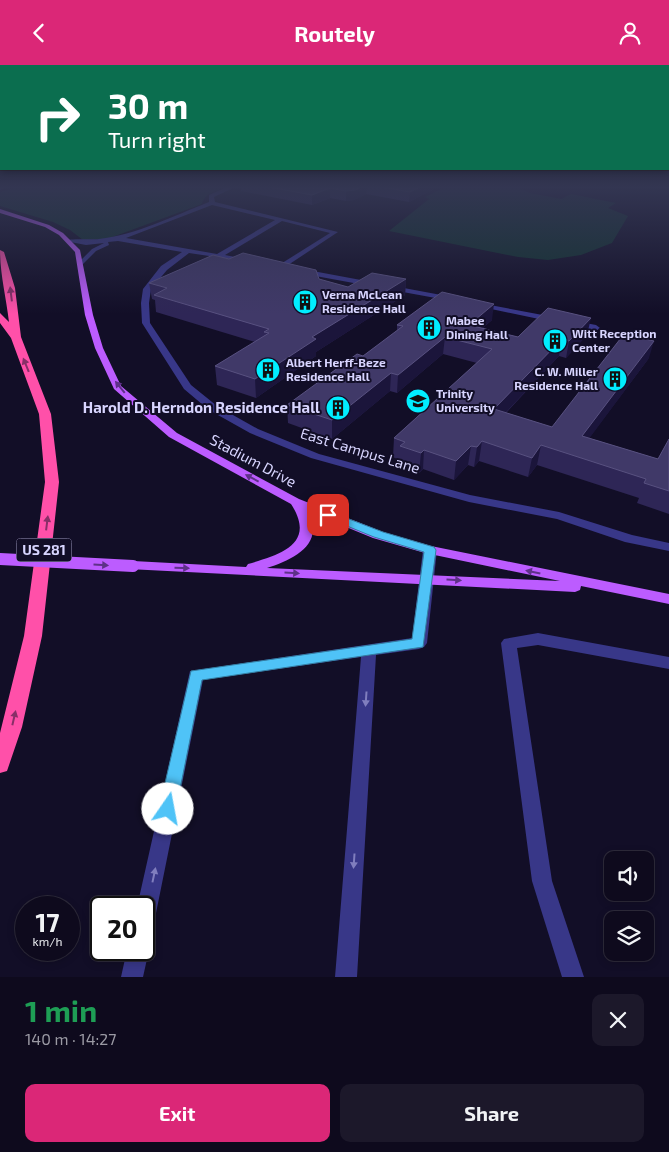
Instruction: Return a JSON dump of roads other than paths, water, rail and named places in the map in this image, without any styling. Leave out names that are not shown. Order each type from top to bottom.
[{"type":"highway","points":[[0,252],[10,288],[16,338]]},
{"type":"highway","name":"US 281","points":[[0,316],[16,338],[45,414],[52,482],[34,636],[12,727],[0,764]]},
{"type":"main road","name":"Stadium Drive","points":[[51,229],[78,251],[89,315],[99,348],[117,387],[173,435],[295,502],[378,535],[430,550],[669,599]]},
{"type":"main road","points":[[243,570],[284,558],[300,546],[306,534],[305,520],[295,502]]},
{"type":"main road","name":"Stadium Drive","points":[[0,559],[133,567],[243,570],[615,589]]},
{"type":"lane","points":[[81,264],[94,250],[145,229]]},
{"type":"lane","points":[[218,256],[265,229]]},
{"type":"lane","points":[[282,267],[335,232],[321,229]]},
{"type":"lane","points":[[68,241],[94,243],[118,239],[254,263]]},
{"type":"lane","name":"East Campus Lane","points":[[188,251],[164,267],[147,289],[145,303],[146,323],[187,387],[213,408],[254,431],[315,456],[468,498],[559,516],[630,539],[669,547]]},
{"type":"lane","points":[[273,266],[463,301]]},
{"type":"lane","points":[[473,303],[596,328]]},
{"type":"lane","points":[[150,896],[196,675],[418,643],[430,550]]},
{"type":"lane","points":[[573,977],[542,881],[509,643],[538,639],[669,663]]},
{"type":"lane","points":[[346,977],[369,650]]},
{"type":"lane","points":[[132,977],[136,961]]},
{"type":"place","name":"Verna McLean Residence Hall","points":[[305,302]]},
{"type":"place","name":"Mabee Dining Hall","points":[[429,328]]},
{"type":"place","name":"Witt Reception Center","points":[[555,341]]},
{"type":"place","name":"Albert Herff-Beze Residence Hall","points":[[268,370]]},
{"type":"place","name":"C. W. Miller Residence Hall","points":[[615,379]]},
{"type":"place","name":"Trinity University","points":[[418,401]]},
{"type":"place","name":"Harold D. Herndon Residence Hall","points":[[338,408]]}]
